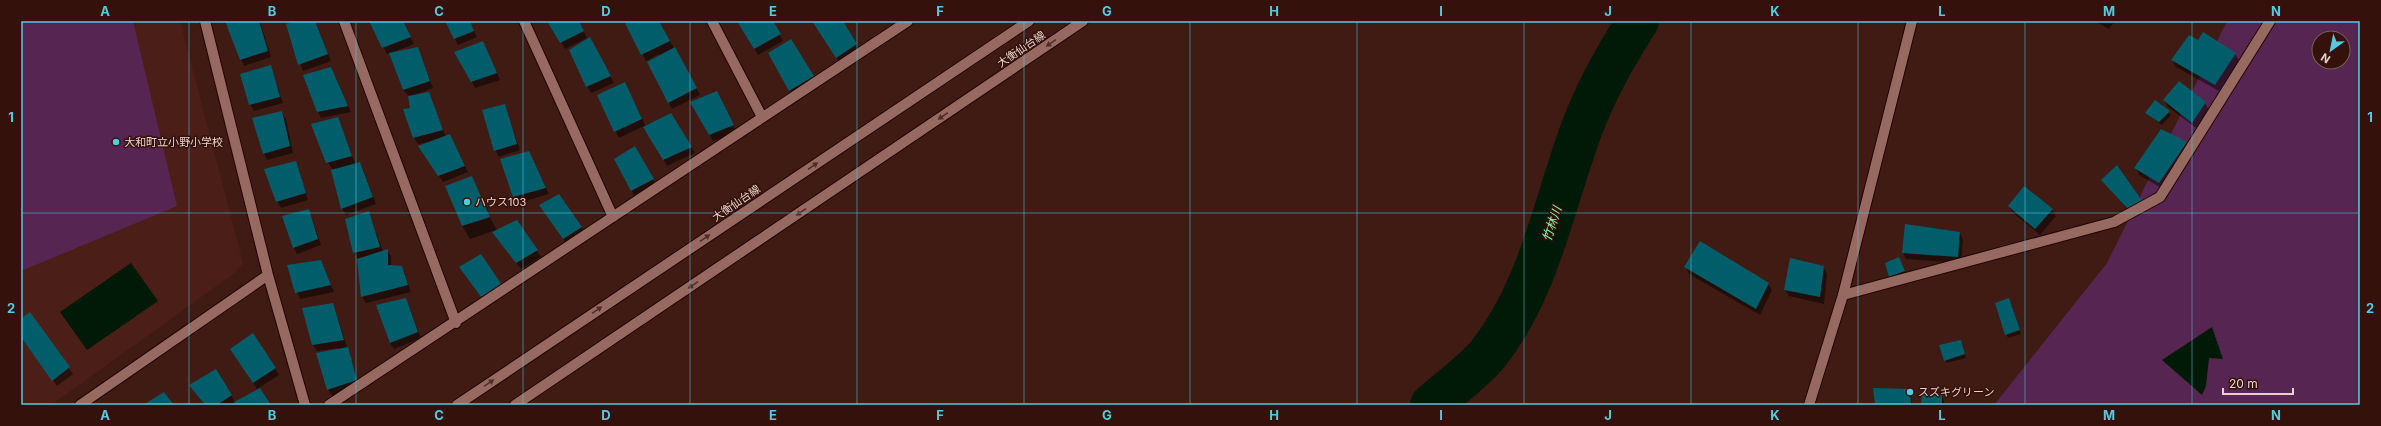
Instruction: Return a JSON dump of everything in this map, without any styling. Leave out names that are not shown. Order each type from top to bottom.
[{"type":"street","points":[[205,21],[268,275],[306,405]]},
{"type":"street","points":[[344,21],[456,323]]},
{"type":"street","points":[[524,21],[613,217]]},
{"type":"street","points":[[712,21],[762,117]]},
{"type":"street","name":"大衡仙台線","points":[[457,405],[1029,21]]},
{"type":"street","name":"大衡仙台線","points":[[515,405],[1083,21]]},
{"type":"street","points":[[1809,405],[1843,295],[1912,21]]},
{"type":"street","points":[[1843,295],[2114,222],[2160,197],[2270,21]]},
{"type":"street","points":[[329,405],[456,323],[903,22]]},
{"type":"street","points":[[80,405],[268,275]]},
{"type":"shaded area","name":"大和町立小野小学校","points":[[21,21],[180,21],[243,263],[236,272],[51,405],[21,405]]},
{"type":"shaded area","points":[[21,21],[133,21],[177,206],[21,271]]},
{"type":"shaded area","points":[[2227,21],[2360,21],[2360,405],[1994,405],[2107,263]]},
{"type":"shaded area","points":[[131,263],[158,301],[87,350],[60,312]]},
{"type":"shaded area","points":[[2212,327],[2223,359],[2209,358],[2206,386],[2202,395],[2162,360]]},
{"type":"building","points":[[225,21],[259,21],[268,51],[240,60]]},
{"type":"building","points":[[295,21],[315,21],[328,54],[298,65],[286,24]]},
{"type":"building","points":[[369,21],[403,21],[411,37],[382,48]]},
{"type":"building","points":[[445,21],[470,21],[474,31],[454,39]]},
{"type":"building","points":[[547,21],[579,21],[584,31],[560,43]]},
{"type":"building","points":[[624,21],[659,21],[670,41],[641,55]]},
{"type":"building","points":[[737,21],[773,21],[781,34],[754,49]]},
{"type":"building","points":[[812,21],[843,21],[857,44],[836,58]]},
{"type":"building","points":[[2203,32],[2236,53],[2215,85],[2171,60],[2189,35],[2198,40]]},
{"type":"building","points":[[590,37],[611,76],[586,87],[569,50]]},
{"type":"building","points":[[791,39],[814,76],[789,91],[768,53]]},
{"type":"building","points":[[483,41],[497,73],[471,82],[454,52]]},
{"type":"building","points":[[418,47],[430,81],[403,90],[389,53]]},
{"type":"building","points":[[675,47],[697,88],[668,103],[647,62]]},
{"type":"building","points":[[271,65],[280,97],[249,105],[240,74]]},
{"type":"building","points":[[331,67],[348,106],[317,112],[303,75]]},
{"type":"building","points":[[2179,81],[2206,102],[2192,123],[2163,100]]},
{"type":"building","points":[[625,82],[642,119],[614,132],[597,95]]},
{"type":"building","points":[[717,91],[734,125],[709,135],[690,102]]},
{"type":"building","points":[[429,92],[443,130],[413,138],[403,109],[410,108],[408,96]]},
{"type":"building","points":[[2155,100],[2170,111],[2159,122],[2145,113]]},
{"type":"building","points":[[505,104],[517,144],[494,151],[482,110]]},
{"type":"building","points":[[282,111],[290,146],[263,154],[252,118]]},
{"type":"building","points":[[671,113],[692,147],[663,160],[643,127]]},
{"type":"building","points":[[338,117],[352,156],[326,163],[311,124]]},
{"type":"building","points":[[2161,129],[2187,142],[2159,183],[2134,168]]},
{"type":"building","points":[[450,134],[465,166],[438,176],[418,146]]},
{"type":"building","points":[[635,146],[654,179],[631,191],[614,159]]},
{"type":"building","points":[[529,151],[546,188],[513,197],[500,159]]},
{"type":"building","points":[[296,161],[306,193],[276,202],[264,169]]},
{"type":"building","points":[[360,162],[373,197],[341,209],[331,170]]},
{"type":"building","points":[[2117,165],[2143,202],[2128,209],[2101,180]]},
{"type":"building","name":"ハウス103","points":[[472,176],[490,217],[462,226],[445,186]]},
{"type":"building","points":[[2024,186],[2053,209],[2035,229],[2008,206]]},
{"type":"building","points":[[559,194],[582,227],[563,239],[539,205]]},
{"type":"building","points":[[309,209],[318,239],[293,248],[282,216]]},
{"type":"building","points":[[369,211],[380,247],[353,253],[345,219]]},
{"type":"building","points":[[517,220],[538,250],[516,263],[492,232]]},
{"type":"building","points":[[1905,224],[1960,232],[1958,257],[1902,253]]},
{"type":"building","points":[[1700,241],[1769,283],[1756,309],[1684,267]]},
{"type":"building","points":[[388,249],[388,265],[402,266],[408,285],[361,297],[357,259]]},
{"type":"building","points":[[481,254],[502,285],[482,298],[459,267]]},
{"type":"building","points":[[1899,257],[1905,271],[1889,277],[1885,263]]},
{"type":"building","points":[[1790,258],[1824,266],[1820,297],[1784,290]]},
{"type":"building","points":[[321,260],[331,285],[295,293],[287,265]]},
{"type":"building","points":[[406,298],[418,332],[390,343],[376,305]]},
{"type":"building","points":[[2009,298],[2020,330],[2005,335],[1995,303]]},
{"type":"building","points":[[333,303],[344,340],[312,345],[302,308]]},
{"type":"building","points":[[30,312],[70,367],[52,381],[21,337],[21,319]]},
{"type":"building","points":[[253,333],[276,368],[253,383],[230,349]]},
{"type":"building","points":[[1961,340],[1965,354],[1944,361],[1939,345]]},
{"type":"building","points":[[348,347],[357,380],[327,390],[316,353]]},
{"type":"building","points":[[216,369],[232,395],[217,405],[205,405],[189,385]]},
{"type":"building","points":[[260,388],[271,405],[237,405],[234,402]]},
{"type":"building","points":[[1873,388],[1910,389],[1911,404],[1875,405]]},
{"type":"building","points":[[164,392],[174,405],[143,405]]},
{"type":"building","points":[[1922,393],[1942,394],[1942,405],[1921,405]]},
{"type":"waterway","name":"竹林川","points":[[1431,405],[1482,361],[1506,328],[1521,302],[1544,245],[1582,128],[1607,73],[1638,21]]},
{"type":"place","name":"大和町立小野小学校","points":[[116,142]]},
{"type":"place","name":"ハウス103","points":[[467,202]]},
{"type":"place","name":"スズキグリーン","points":[[1910,392]]}]
